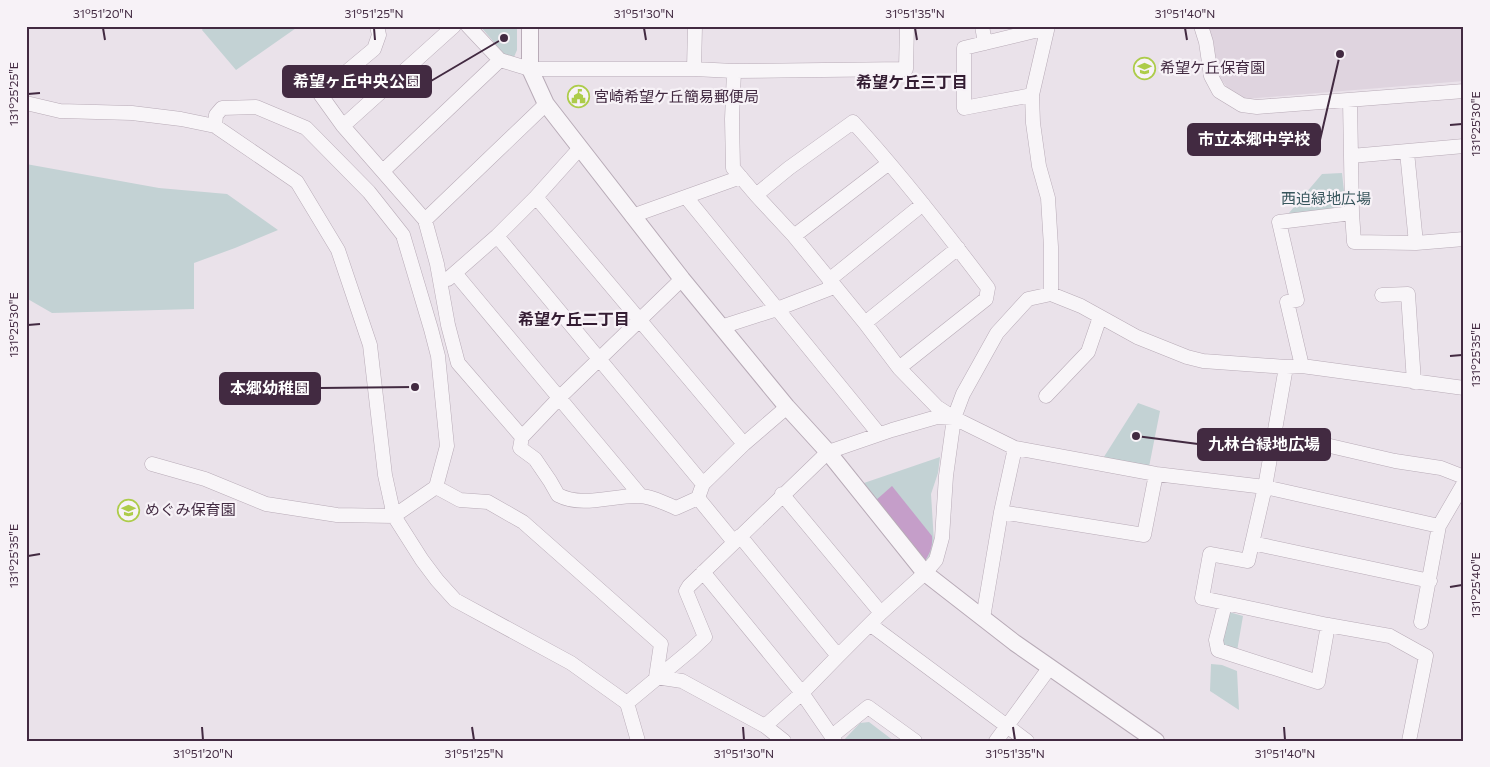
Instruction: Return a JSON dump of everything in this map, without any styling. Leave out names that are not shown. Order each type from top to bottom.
[{"type":"street","points":[[377,26],[379,35],[374,48],[320,94],[343,126],[424,220],[431,240],[448,325],[458,363],[522,437]]},
{"type":"street","points":[[343,126],[454,26]]},
{"type":"street","points":[[468,26],[500,60],[530,69],[694,69],[734,71],[906,69],[907,26]]},
{"type":"street","points":[[530,26],[530,69],[546,104],[682,279],[787,406],[828,452],[925,573],[1015,643],[1156,741]]},
{"type":"street","points":[[694,69],[695,26]]},
{"type":"street","points":[[982,26],[985,43]]},
{"type":"street","points":[[1200,26],[1206,42],[1211,76],[1219,91],[1242,105],[1257,107],[1464,91]]},
{"type":"street","points":[[1032,95],[964,108],[964,48],[1048,27],[1032,95],[1033,123],[1039,166],[1048,198],[1051,294]]},
{"type":"street","points":[[383,172],[500,60]]},
{"type":"street","points":[[734,71],[732,119],[734,168],[756,196],[794,236],[899,368],[937,408],[1015,448],[1156,474],[1265,487],[1439,526]]},
{"type":"street","points":[[1350,100],[1354,242],[1416,243],[1464,239]]},
{"type":"street","points":[[26,103],[60,112],[132,113],[181,119],[215,126],[298,182],[338,250],[370,345],[385,475],[394,516],[422,560],[455,600],[571,663],[627,703],[638,741]]},
{"type":"street","points":[[424,220],[546,104]]},
{"type":"street","points":[[152,464],[205,479],[266,504],[338,516],[394,516],[436,488],[446,446],[438,356],[432,329],[403,235],[369,192],[306,128],[256,107],[222,108],[216,115],[215,126]]},
{"type":"street","points":[[756,196],[789,168],[853,122],[889,163],[988,288],[986,299],[899,368]]},
{"type":"street","points":[[1351,156],[1464,146]]},
{"type":"street","points":[[441,284],[497,236],[536,197],[580,148]]},
{"type":"street","points":[[1407,152],[1416,243]]},
{"type":"street","points":[[794,236],[889,163]]},
{"type":"street","points":[[632,216],[741,177]]},
{"type":"street","points":[[536,197],[744,444]]},
{"type":"street","points":[[686,197],[879,434]]},
{"type":"street","points":[[721,327],[777,309],[832,283],[923,204]]},
{"type":"street","points":[[1302,366],[1287,302],[1297,300],[1279,222],[1352,213]]},
{"type":"street","points":[[497,236],[703,484]]},
{"type":"street","points":[[865,323],[958,248]]},
{"type":"street","points":[[455,273],[560,397],[640,496]]},
{"type":"street","points":[[682,279],[560,397],[522,437],[520,448],[535,459],[558,495],[580,501],[640,496],[676,508],[698,498],[703,484],[787,406]]},
{"type":"street","points":[[765,726],[802,693],[936,560],[942,538],[946,476],[954,418],[963,394],[978,364],[998,333],[1028,299],[1051,294],[1081,306],[1137,337],[1187,357],[1203,361],[1286,367],[1302,366],[1464,388]]},
{"type":"street","points":[[1382,295],[1408,294],[1414,382]]},
{"type":"street","points":[[1046,396],[1088,352],[1100,317]]},
{"type":"street","points":[[1286,367],[1265,487],[1248,561],[1210,554],[1202,598],[1328,625],[1390,636],[1426,656],[1410,741]]},
{"type":"street","points":[[627,703],[705,637],[686,591],[689,586],[782,494],[828,452],[938,416],[954,418]]},
{"type":"street","points":[[1274,433],[1395,461],[1441,468],[1464,477]]},
{"type":"street","points":[[983,618],[1001,512],[1015,448]]},
{"type":"street","points":[[1001,512],[1144,535],[1156,474]]},
{"type":"street","points":[[1421,622],[1439,526],[1464,483]]},
{"type":"street","points":[[436,488],[460,500],[488,502],[523,522],[661,644],[656,677]]},
{"type":"street","points":[[782,494],[881,613]]},
{"type":"street","points":[[698,498],[737,539],[838,656]]},
{"type":"street","points":[[1252,543],[1430,581]]},
{"type":"street","points":[[703,572],[802,693],[834,738],[868,707],[915,741]]},
{"type":"street","points":[[1225,604],[1216,640],[1218,650],[1318,682],[1328,625]]},
{"type":"street","points":[[871,625],[1028,741]]},
{"type":"street","points":[[996,741],[1050,666]]},
{"type":"street","points":[[656,677],[682,681],[765,726],[784,741]]},
{"type":"shaded area","points":[[1208,26],[1464,26],[1464,81],[1245,99],[1229,90],[1220,78]]},
{"type":"shaded area","points":[[892,486],[932,536],[931,550],[924,562],[875,501]]},
{"type":"green space","points":[[204,26],[299,26],[236,70],[202,30]]},
{"type":"green space","points":[[480,26],[517,26],[517,50],[514,57],[506,56]]},
{"type":"green space","points":[[26,164],[159,188],[227,194],[278,230],[194,263],[194,309],[52,313],[26,298]]},
{"type":"green space","name":"西迫緑地広場","points":[[1342,173],[1346,209],[1283,220],[1322,174]]},
{"type":"green space","points":[[1138,403],[1160,411],[1149,467],[1102,460]]},
{"type":"green space","points":[[940,457],[938,473],[931,494],[934,542],[930,555],[924,564],[861,484]]},
{"type":"green space","points":[[1229,612],[1243,616],[1237,651],[1221,644]]},
{"type":"green space","points":[[1211,664],[1222,665],[1237,671],[1239,710],[1210,691]]},
{"type":"green space","points":[[869,722],[894,741],[843,741],[860,723]]},
{"type":"place","name":"希望ヶ丘中央公園","points":[[504,38]]},
{"type":"place","name":"市立本郷中学校","points":[[1340,54]]},
{"type":"place","name":"希望ケ丘保育園","points":[[1144,68]]},
{"type":"place","name":"宮崎希望ケ丘簡易郵便局","points":[[578,97]]},
{"type":"place","name":"本郷幼稚園","points":[[415,387]]},
{"type":"place","name":"九林台緑地広場","points":[[1136,436]]},
{"type":"place","name":"めぐみ保育園","points":[[129,510]]},
{"type":"district","name":"希望ケ丘三丁目","points":[[912,82]]},
{"type":"district","name":"希望ケ丘二丁目","points":[[574,319]]}]
